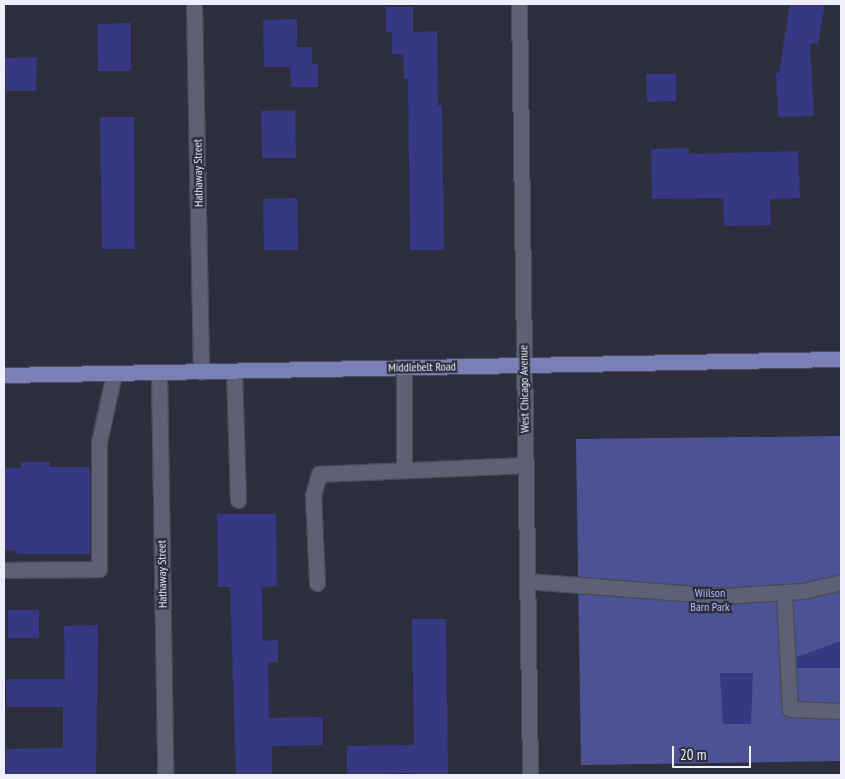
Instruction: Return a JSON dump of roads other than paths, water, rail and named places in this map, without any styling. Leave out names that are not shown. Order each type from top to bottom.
[{"type":"main road","name":"Middlebelt Road","points":[[4,375],[841,359]]},
{"type":"street","name":"Hathaway Street","points":[[194,4],[201,372]]},
{"type":"street","name":"West Chicago Avenue","points":[[519,4],[530,775]]},
{"type":"street","points":[[404,368],[404,470]]},
{"type":"street","points":[[234,372],[238,500]]},
{"type":"street","name":"Hathaway Street","points":[[159,373],[165,775]]},
{"type":"street","points":[[4,570],[99,569],[100,442],[114,374]]},
{"type":"street","points":[[317,583],[313,495],[319,474],[526,465]]},
{"type":"street","points":[[527,581],[719,596],[803,591],[841,582]]},
{"type":"street","points":[[784,592],[790,709],[841,711]]},
{"type":"park label","name":"Wiilson Barn Park","points":[[710,600]]}]
